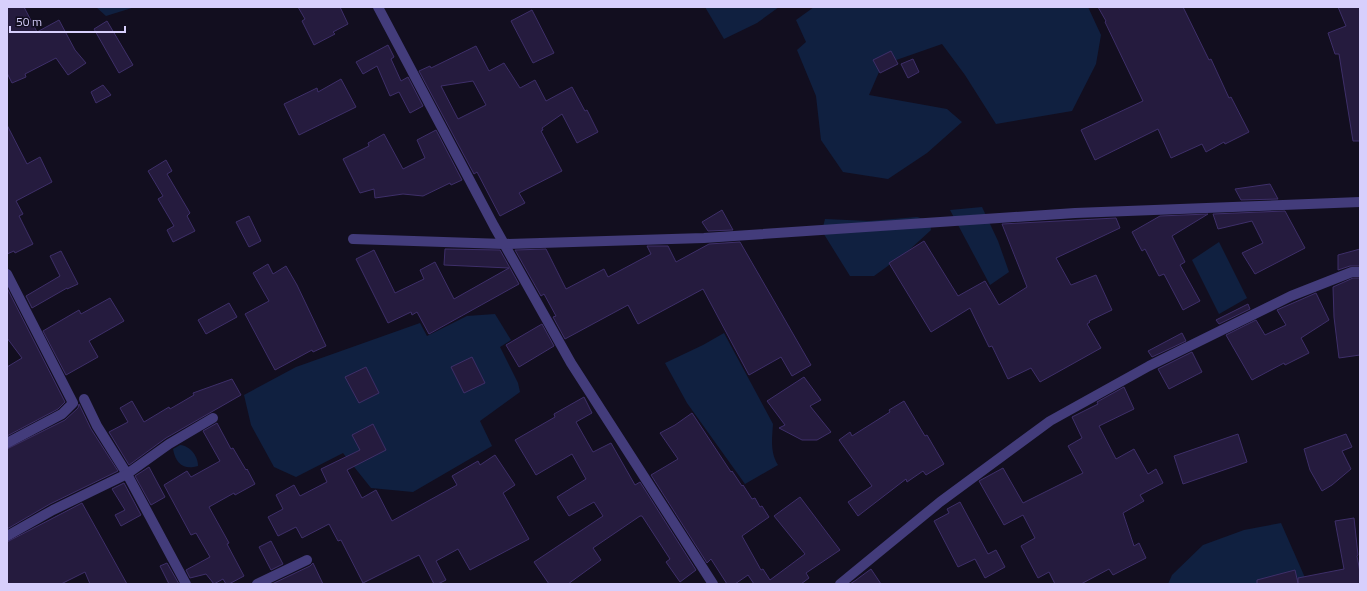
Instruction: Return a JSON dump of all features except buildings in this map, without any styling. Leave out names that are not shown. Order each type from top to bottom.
[{"type":"street","points":[[378,7],[504,244],[571,363],[713,584]]},
{"type":"street","points":[[353,239],[504,244],[704,238],[1075,213],[1360,202]]},
{"type":"street","points":[[840,584],[940,502],[1050,421],[1149,366],[1291,296],[1352,272],[1360,272]]},
{"type":"street","points":[[7,274],[73,403],[62,414],[7,443]]},
{"type":"street","points":[[84,399],[97,426],[127,474],[186,584]]},
{"type":"street","points":[[7,536],[53,510],[127,474],[169,444],[213,418]]},
{"type":"street","points":[[257,584],[307,560]]},
{"type":"water","points":[[96,7],[135,7],[106,16]]},
{"type":"water","points":[[705,7],[779,7],[757,23],[724,39]]},
{"type":"water","points":[[814,7],[1088,7],[1101,35],[1096,64],[1072,111],[996,124],[965,75],[942,44],[882,65],[869,95],[947,109],[962,122],[927,153],[888,179],[843,172],[821,140],[816,96],[797,50],[806,42],[796,20]]},
{"type":"water","points":[[982,207],[998,241],[1009,272],[990,285],[950,210]]},
{"type":"water","points":[[917,217],[930,221],[931,230],[907,252],[874,276],[850,276],[822,231],[825,219],[869,221]]},
{"type":"water","points":[[1219,242],[1247,298],[1219,314],[1192,260]]},
{"type":"water","points":[[495,314],[511,340],[500,347],[518,383],[520,392],[480,421],[492,446],[413,492],[371,488],[343,453],[296,477],[274,467],[251,425],[244,395],[296,367],[420,323],[427,336],[467,316]]},
{"type":"water","points":[[724,333],[773,424],[773,450],[775,460],[778,465],[745,484],[687,403],[665,363]]},
{"type":"water","points":[[180,445],[187,447],[193,452],[197,459],[198,466],[188,467],[181,465],[178,462],[173,449]]},
{"type":"water","points":[[1281,523],[1306,580],[1298,584],[1168,584],[1172,575],[1203,545],[1244,530]]}]
